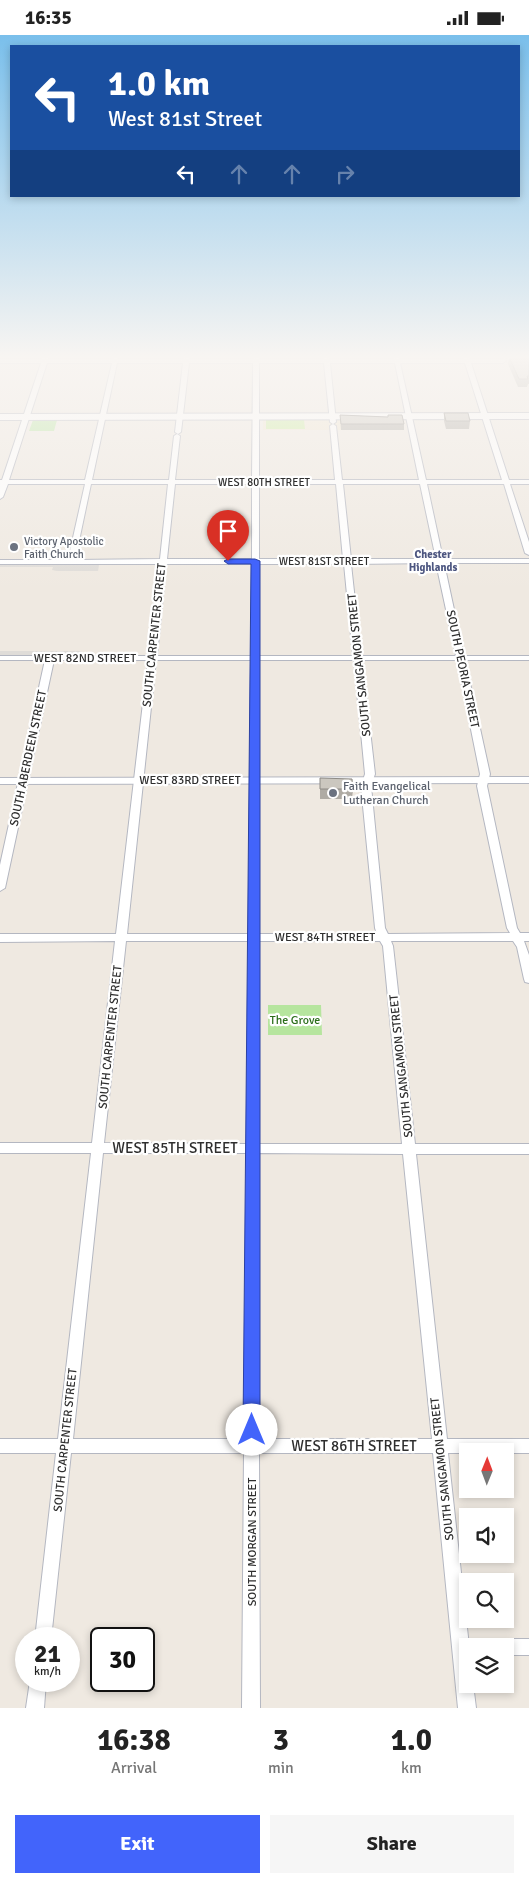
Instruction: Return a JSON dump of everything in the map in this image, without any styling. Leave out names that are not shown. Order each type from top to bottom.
[{"type":"street","points":[[0,497],[2,482],[20,434]]},
{"type":"street","points":[[71,561],[99,434]]},
{"type":"street","name":"SOUTH CARPENTER STREET","points":[[44,1627],[162,561],[178,434]]},
{"type":"street","name":"SOUTH MORGAN STREET","points":[[251,1708],[256,434]]},
{"type":"street","name":"SOUTH SANGAMON STREET","points":[[334,434],[370,774],[366,786],[380,928],[388,946],[440,1446],[463,1638]]},
{"type":"street","name":"SOUTH PEORIA STREET","points":[[412,434],[485,774],[482,786],[512,928],[522,947],[529,979]]},
{"type":"street","points":[[491,434],[529,553]]},
{"type":"street","name":"WEST 80TH STREET","points":[[2,482],[529,482]]},
{"type":"street","name":"WEST 81ST STREET","points":[[0,561],[529,561]]},
{"type":"street","name":"WEST 82ND STREET","points":[[0,658],[529,658]]},
{"type":"street","name":"SOUTH ABERDEEN STREET","points":[[0,888],[50,658]]},
{"type":"street","name":"WEST 83RD STREET","points":[[0,781],[529,780]]},
{"type":"street","name":"WEST 84TH STREET","points":[[0,938],[529,937]]},
{"type":"street","name":"WEST 85TH STREET","points":[[0,1148],[529,1149]]},
{"type":"street","name":"WEST 86TH STREET","points":[[0,1446],[529,1446]]},
{"type":"street","points":[[514,1647],[529,1647]]},
{"type":"street","points":[[35,1708],[37,1692]]},
{"type":"street","name":"SOUTH SANGAMON STREET","points":[[466,1693],[467,1708]]},
{"type":"green space","name":"The Grove","points":[[268,1005],[321,1005],[322,1035],[268,1035]]},
{"type":"shaded area","points":[[0,563],[97,563],[99,565],[98,571],[57,571],[52,570],[53,567],[0,567]]},
{"type":"shaded area","points":[[0,651],[82,651],[79,655],[0,655]]},
{"type":"building","points":[[320,778],[352,779],[353,789],[320,789]]},
{"type":"place","name":"Victory Apostolic Faith Church","points":[[14,547]]},
{"type":"place","name":"Faith Evangelical Lutheran Church","points":[[333,793]]},
{"type":"district","name":"Chester Highlands","points":[[433,560]]},
{"type":"route","points":[[228,561],[255,561],[252,1430]]}]
